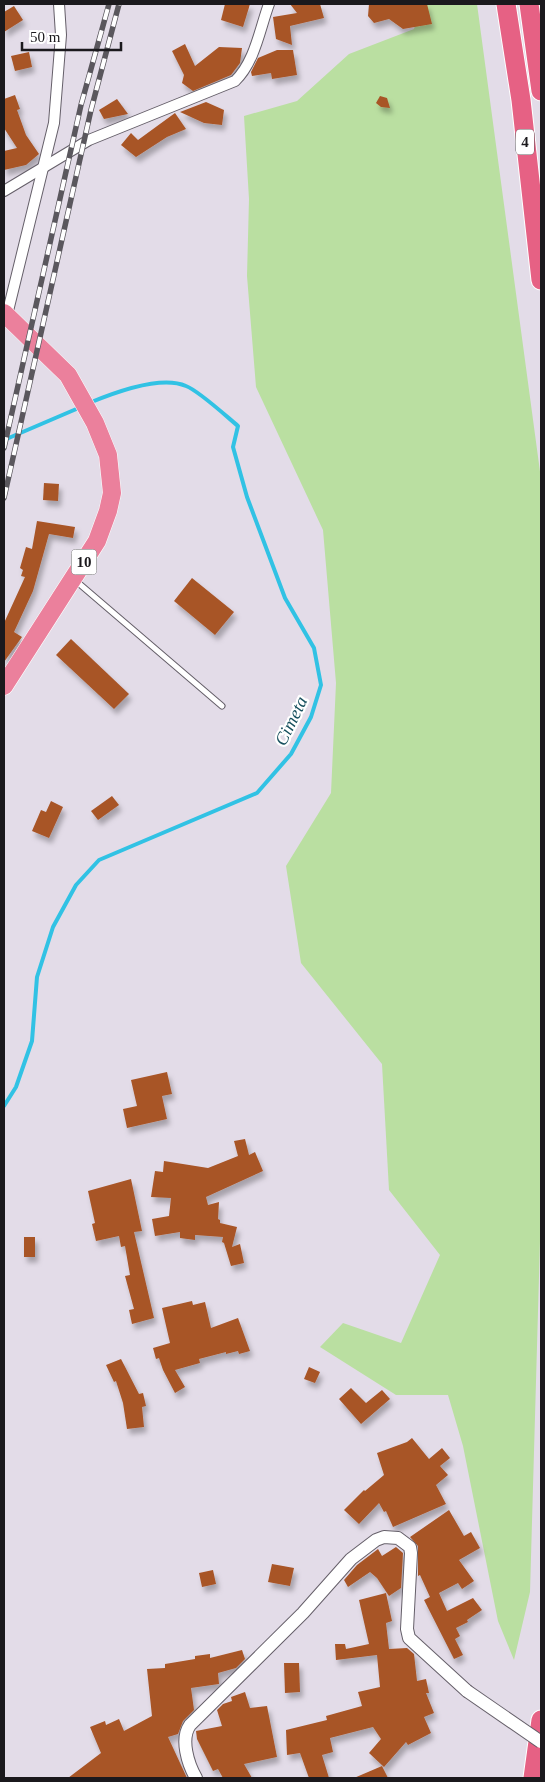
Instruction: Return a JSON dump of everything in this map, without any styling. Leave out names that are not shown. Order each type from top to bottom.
[{"type":"highway","name":"4","points":[[506,4],[521,100],[541,280]]},
{"type":"highway","points":[[529,4],[541,91]]},
{"type":"highway","name":"10","points":[[4,686],[74,580],[97,541],[112,493],[108,455],[95,423],[68,375],[5,314]]},
{"type":"highway","points":[[532,1778],[541,1720]]},
{"type":"street","points":[[5,314],[54,123],[61,35],[60,4]]},
{"type":"street","points":[[4,192],[43,166],[116,128],[178,106],[235,81],[241,76],[253,52],[269,4]]},
{"type":"street","points":[[196,1778],[186,1749],[186,1735],[190,1724],[290,1626],[351,1559],[376,1540],[384,1537],[398,1538],[410,1547],[411,1562],[407,1629],[409,1638],[468,1691],[541,1742]]},
{"type":"lane","points":[[74,580],[222,706]]},
{"type":"green space","points":[[421,4],[477,4],[541,479],[541,1206],[530,1592],[514,1660],[498,1621],[463,1446],[448,1395],[396,1395],[320,1347],[343,1323],[401,1343],[440,1255],[389,1190],[382,1064],[301,963],[286,866],[331,793],[336,683],[323,530],[256,387],[247,276],[249,199],[244,116],[297,101],[349,54],[414,29]]},
{"type":"building","points":[[225,4],[250,4],[243,27],[221,20]]},
{"type":"building","points":[[290,4],[320,4],[324,18],[290,26],[292,45],[276,39],[273,17],[297,13]]},
{"type":"building","points":[[369,4],[427,4],[432,24],[403,29],[389,19],[374,23],[368,16]]},
{"type":"building","points":[[14,6],[23,20],[4,32],[4,12]]},
{"type":"building","points":[[185,44],[195,66],[219,47],[242,48],[240,63],[231,75],[193,91],[182,83],[184,75],[172,51]]},
{"type":"building","points":[[277,50],[293,50],[297,75],[272,79],[271,73],[252,76],[251,72],[258,58]]},
{"type":"building","points":[[29,52],[32,67],[15,71],[11,56]]},
{"type":"building","points":[[15,95],[20,109],[17,110],[26,135],[39,154],[26,165],[4,170],[4,151],[17,148],[4,128],[4,99]]},
{"type":"building","points":[[380,96],[387,98],[390,108],[381,107],[376,103]]},
{"type":"building","points":[[117,99],[128,114],[104,119],[99,110]]},
{"type":"building","points":[[206,102],[224,110],[222,125],[204,123],[180,112]]},
{"type":"building","points":[[175,113],[186,129],[167,137],[136,157],[121,145],[131,133],[138,140]]},
{"type":"building","points":[[44,483],[59,484],[58,501],[43,500]]},
{"type":"building","points":[[37,521],[75,527],[73,538],[49,534],[33,591],[14,632],[22,637],[4,662],[4,623],[25,577],[21,576],[23,570],[20,568],[26,547],[32,549]]},
{"type":"building","points":[[192,578],[234,612],[215,635],[174,601]]},
{"type":"building","points":[[71,639],[129,694],[114,709],[56,655]]},
{"type":"building","points":[[112,796],[119,805],[98,820],[91,811]]},
{"type":"building","points":[[51,801],[63,807],[49,838],[32,831],[41,810],[46,812]]},
{"type":"building","points":[[167,1072],[172,1094],[162,1096],[167,1119],[127,1128],[123,1109],[137,1106],[131,1080]]},
{"type":"building","points":[[245,1139],[249,1155],[255,1152],[263,1171],[206,1197],[208,1205],[219,1202],[218,1219],[220,1223],[237,1227],[232,1247],[240,1244],[244,1263],[231,1266],[224,1243],[222,1242],[223,1237],[195,1235],[195,1240],[180,1238],[180,1232],[155,1236],[152,1219],[169,1216],[171,1198],[151,1197],[155,1171],[163,1172],[164,1161],[208,1168],[238,1156],[234,1141]]},
{"type":"building","points":[[131,1179],[142,1231],[134,1232],[154,1318],[132,1324],[129,1310],[134,1309],[125,1276],[130,1275],[125,1246],[121,1247],[119,1236],[96,1241],[92,1224],[95,1223],[88,1191]]},
{"type":"building","points":[[24,1237],[35,1237],[35,1257],[24,1257]]},
{"type":"building","points":[[192,1301],[193,1305],[205,1302],[211,1328],[238,1318],[250,1351],[239,1354],[238,1351],[226,1354],[226,1352],[199,1359],[200,1363],[175,1370],[185,1387],[175,1393],[159,1358],[156,1359],[153,1348],[170,1343],[162,1308]]},
{"type":"building","points":[[121,1359],[139,1394],[143,1393],[146,1406],[142,1407],[144,1427],[127,1429],[123,1403],[116,1381],[114,1382],[106,1365]]},
{"type":"building","points":[[309,1367],[320,1372],[315,1383],[304,1379]]},
{"type":"building","points":[[351,1388],[366,1403],[382,1390],[390,1399],[361,1424],[339,1399]]},
{"type":"building","points":[[412,1438],[429,1459],[442,1448],[450,1458],[440,1466],[448,1475],[436,1485],[446,1504],[393,1527],[386,1511],[384,1512],[379,1503],[359,1524],[344,1510],[364,1490],[384,1475],[377,1453],[407,1442]]},
{"type":"building","points":[[449,1510],[464,1536],[471,1532],[480,1548],[459,1560],[474,1581],[462,1589],[458,1583],[439,1593],[447,1611],[473,1598],[482,1610],[467,1620],[468,1622],[456,1628],[460,1636],[455,1639],[463,1655],[454,1659],[424,1600],[430,1597],[420,1575],[418,1576],[418,1546],[410,1537]]},
{"type":"building","points":[[396,1547],[403,1553],[401,1588],[389,1596],[377,1578],[370,1572],[348,1587],[344,1580],[357,1565],[378,1549],[382,1556]]},
{"type":"building","points":[[272,1564],[294,1568],[290,1586],[268,1582]]},
{"type":"building","points":[[213,1570],[216,1584],[202,1587],[199,1573]]},
{"type":"building","points":[[386,1593],[392,1621],[386,1623],[389,1649],[407,1648],[414,1654],[417,1681],[426,1679],[429,1693],[426,1693],[434,1713],[424,1717],[431,1733],[408,1745],[406,1742],[384,1767],[369,1753],[381,1739],[373,1727],[330,1738],[333,1752],[322,1755],[329,1778],[309,1778],[300,1753],[287,1755],[286,1730],[327,1720],[326,1716],[362,1706],[358,1692],[380,1687],[377,1655],[336,1660],[335,1644],[345,1644],[346,1649],[369,1644],[359,1600]]},
{"type":"building","points":[[242,1650],[245,1659],[236,1668],[218,1673],[219,1684],[191,1688],[194,1710],[183,1721],[178,1734],[168,1737],[187,1778],[68,1778],[101,1753],[90,1727],[105,1721],[106,1725],[119,1719],[124,1731],[152,1716],[147,1669],[165,1668],[165,1664],[195,1659],[195,1656],[210,1654],[210,1658]]},
{"type":"building","points":[[284,1663],[299,1663],[300,1692],[285,1693]]},
{"type":"building","points":[[245,1692],[250,1708],[267,1706],[277,1757],[244,1764],[252,1778],[223,1778],[218,1769],[213,1771],[197,1739],[196,1731],[222,1726],[217,1710],[223,1704],[232,1701],[231,1697]]},
{"type":"building","points":[[382,1766],[388,1778],[354,1778]]},
{"type":"waterway","name":"Cimeta","points":[[4,1106],[16,1087],[32,1041],[37,977],[53,927],[76,885],[99,860],[257,793],[291,754],[311,717],[321,685],[314,648],[285,598],[247,497],[233,447],[238,426],[198,393],[176,383],[151,384],[137,387],[89,403]]},
{"type":"waterway","name":"Cimeta","points":[[4,440],[81,407]]},
{"type":"railway","points":[[4,448],[81,105],[109,4]]},
{"type":"railway","points":[[4,498],[91,110],[119,4]]}]
